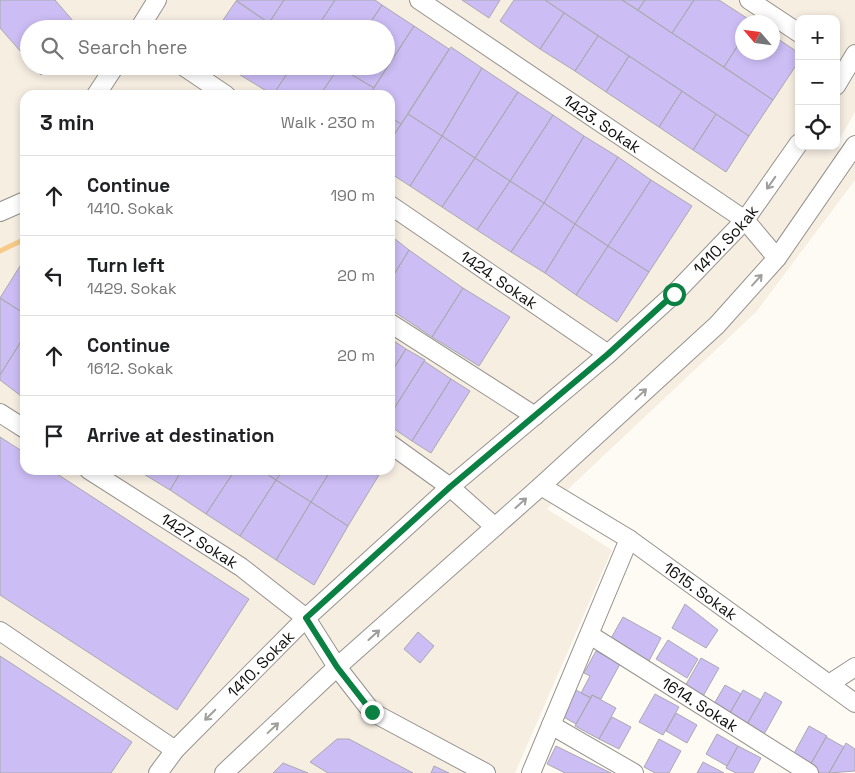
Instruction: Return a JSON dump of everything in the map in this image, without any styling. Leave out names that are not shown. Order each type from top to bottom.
[{"type":"street","points":[[145,20],[157,0]]},
{"type":"street","name":"1423. Sokak","points":[[419,0],[745,220],[777,258]]},
{"type":"street","points":[[749,0],[795,30]]},
{"type":"street","points":[[840,76],[847,59]]},
{"type":"street","points":[[99,90],[109,75]]},
{"type":"street","points":[[196,75],[219,90]]},
{"type":"street","points":[[224,773],[337,667],[541,486],[717,325],[777,258],[855,145]]},
{"type":"street","name":"1410. Sokak","points":[[158,773],[175,750],[306,618],[450,487],[608,354],[674,294],[745,220],[795,149]]},
{"type":"street","points":[[0,212],[20,203]]},
{"type":"street","name":"1424. Sokak","points":[[395,208],[608,354]]},
{"type":"street","points":[[395,327],[535,416]]},
{"type":"street","points":[[0,412],[20,426]]},
{"type":"street","points":[[395,448],[450,487],[495,527]]},
{"type":"street","name":"1427. Sokak","points":[[97,475],[241,567],[306,618],[337,667],[372,712],[486,773]]},
{"type":"street","name":"1615. Sokak","points":[[541,486],[629,538],[855,703]]},
{"type":"street","points":[[531,773],[629,538]]},
{"type":"street","points":[[0,631],[175,750]]},
{"type":"street","name":"1614. Sokak","points":[[590,635],[809,773]]},
{"type":"street","points":[[829,684],[855,667]]},
{"type":"street","points":[[551,725],[634,773]]},
{"type":"shaded area","points":[[0,0],[855,0],[855,112],[840,138],[840,15],[795,15],[795,150],[840,149],[855,164],[855,180],[756,312],[547,509],[612,550],[515,773],[0,773]]},
{"type":"building","points":[[0,0],[55,0],[72,20],[20,20],[20,51],[0,28]]},
{"type":"building","points":[[236,0],[284,0],[271,20],[265,20]]},
{"type":"building","points":[[284,0],[335,0],[322,20],[271,20]]},
{"type":"building","points":[[335,0],[375,0],[382,5],[372,20],[322,20]]},
{"type":"building","points":[[462,0],[500,0],[489,18]]},
{"type":"building","points":[[514,0],[545,0],[564,13],[540,49],[500,21]]},
{"type":"building","points":[[545,0],[622,0],[773,100],[749,136]]},
{"type":"building","points":[[622,0],[645,0],[638,10]]},
{"type":"building","points":[[645,0],[694,0],[672,33],[638,10]]},
{"type":"building","points":[[694,0],[719,0],[742,15],[735,15],[735,50],[724,67],[672,33]]},
{"type":"building","points":[[236,1],[264,20],[223,20]]},
{"type":"building","points":[[382,5],[414,26],[395,55],[395,20],[372,20]]},
{"type":"building","points":[[564,13],[598,36],[575,71],[540,49]]},
{"type":"building","points":[[414,26],[449,49],[401,124],[395,120],[395,90],[372,90],[382,75],[395,75],[395,55]]},
{"type":"building","points":[[598,36],[629,56],[606,92],[575,71]]},
{"type":"building","points":[[780,40],[795,50],[795,67],[773,100],[724,67],[735,50],[735,60],[780,60]]},
{"type":"building","points":[[451,47],[482,68],[442,136],[408,114]]},
{"type":"building","points":[[629,56],[682,91],[659,127],[606,92]]},
{"type":"building","points":[[482,68],[518,92],[475,158],[442,136]]},
{"type":"building","points":[[240,75],[286,75],[276,90],[265,90]]},
{"type":"building","points":[[286,75],[334,75],[323,90],[276,90]]},
{"type":"building","points":[[334,75],[352,75],[374,88],[373,90],[323,90]]},
{"type":"building","points":[[352,75],[382,75],[374,88]]},
{"type":"building","points":[[682,91],[716,114],[693,150],[659,127]]},
{"type":"building","points":[[518,92],[553,115],[510,181],[475,158]]},
{"type":"building","points":[[408,114],[442,136],[410,186],[395,176],[395,134]]},
{"type":"building","points":[[716,114],[749,136],[726,172],[693,150]]},
{"type":"building","points":[[553,115],[584,136],[544,203],[510,181]]},
{"type":"building","points":[[395,120],[401,124],[395,133]]},
{"type":"building","points":[[442,136],[475,158],[442,207],[410,186]]},
{"type":"building","points":[[584,136],[618,157],[575,224],[544,203]]},
{"type":"building","points":[[618,157],[651,180],[608,246],[575,224]]},
{"type":"building","points":[[475,158],[510,181],[477,230],[442,207]]},
{"type":"building","points":[[651,180],[692,206],[649,272],[608,246]]},
{"type":"building","points":[[510,181],[544,203],[511,252],[477,230]]},
{"type":"building","points":[[544,203],[575,224],[545,273],[511,252]]},
{"type":"building","points":[[575,224],[608,246],[576,295],[545,273]]},
{"type":"building","points":[[395,239],[409,250],[395,273]]},
{"type":"building","points":[[608,246],[649,272],[617,322],[576,295]]},
{"type":"building","points":[[409,250],[463,288],[432,337],[395,312],[395,273]]},
{"type":"building","points":[[20,266],[20,311],[0,298]]},
{"type":"building","points":[[463,288],[510,317],[479,366],[432,337]]},
{"type":"building","points":[[0,298],[20,311],[20,343],[0,375]]},
{"type":"building","points":[[395,342],[406,349],[395,366]]},
{"type":"building","points":[[20,343],[20,395],[0,380],[0,375]]},
{"type":"building","points":[[406,349],[425,360],[395,407],[395,366]]},
{"type":"building","points":[[424,361],[451,379],[412,441],[395,429],[395,407]]},
{"type":"building","points":[[451,379],[470,391],[431,453],[412,441]]},
{"type":"building","points":[[0,437],[20,450],[20,475],[59,475],[249,599],[177,710],[0,595]]},
{"type":"building","points":[[145,475],[179,475],[170,490]]},
{"type":"building","points":[[179,475],[232,475],[206,514],[170,490]]},
{"type":"building","points":[[232,475],[268,475],[276,480],[240,536],[206,514]]},
{"type":"building","points":[[268,475],[280,475],[276,480]]},
{"type":"building","points":[[280,475],[328,475],[311,502],[276,480]]},
{"type":"building","points":[[328,475],[379,475],[348,526],[311,502]]},
{"type":"building","points":[[276,480],[311,502],[276,560],[240,536]]},
{"type":"building","points":[[311,502],[348,526],[314,585],[276,560]]},
{"type":"building","points":[[685,604],[718,630],[706,648],[672,628]]},
{"type":"building","points":[[623,617],[661,638],[649,661],[610,640]]},
{"type":"building","points":[[418,632],[434,646],[420,663],[404,649]]},
{"type":"building","points":[[668,640],[698,659],[687,678],[656,659]]},
{"type":"building","points":[[596,651],[620,664],[601,699],[592,695],[591,698],[581,693],[590,676],[584,673]]},
{"type":"building","points":[[0,656],[132,742],[111,773],[0,773]]},
{"type":"building","points":[[701,658],[719,668],[702,698],[684,688]]},
{"type":"building","points":[[725,685],[741,694],[727,718],[711,709]]},
{"type":"building","points":[[574,689],[591,698],[576,724],[560,715]]},
{"type":"building","points":[[743,690],[761,700],[745,728],[727,718]]},
{"type":"building","points":[[765,692],[782,702],[762,738],[745,728]]},
{"type":"building","points":[[655,694],[679,707],[663,735],[639,722]]},
{"type":"building","points":[[592,695],[616,708],[599,739],[575,726]]},
{"type":"building","points":[[676,713],[697,725],[687,743],[666,731]]},
{"type":"building","points":[[612,717],[631,727],[619,749],[599,739]]},
{"type":"building","points":[[809,726],[827,736],[809,767],[792,757]]},
{"type":"building","points":[[717,734],[738,746],[727,766],[706,754]]},
{"type":"building","points":[[826,737],[844,747],[829,773],[820,773],[809,767]]},
{"type":"building","points":[[337,739],[349,739],[413,773],[328,773],[310,762]]},
{"type":"building","points":[[659,739],[681,751],[669,773],[655,773],[644,767]]},
{"type":"building","points":[[846,743],[855,749],[855,771],[829,773]]},
{"type":"building","points":[[556,746],[611,773],[565,773],[547,764]]},
{"type":"building","points":[[738,746],[761,758],[753,773],[736,773],[726,768]]},
{"type":"building","points":[[703,762],[724,773],[697,773]]},
{"type":"building","points":[[283,763],[308,773],[273,773]]},
{"type":"building","points":[[434,766],[449,773],[431,773]]},
{"type":"waterway","points":[[0,251],[20,241]]},
{"type":"route","points":[[372,712],[337,667],[306,618],[450,487],[608,354],[674,294]]}]
